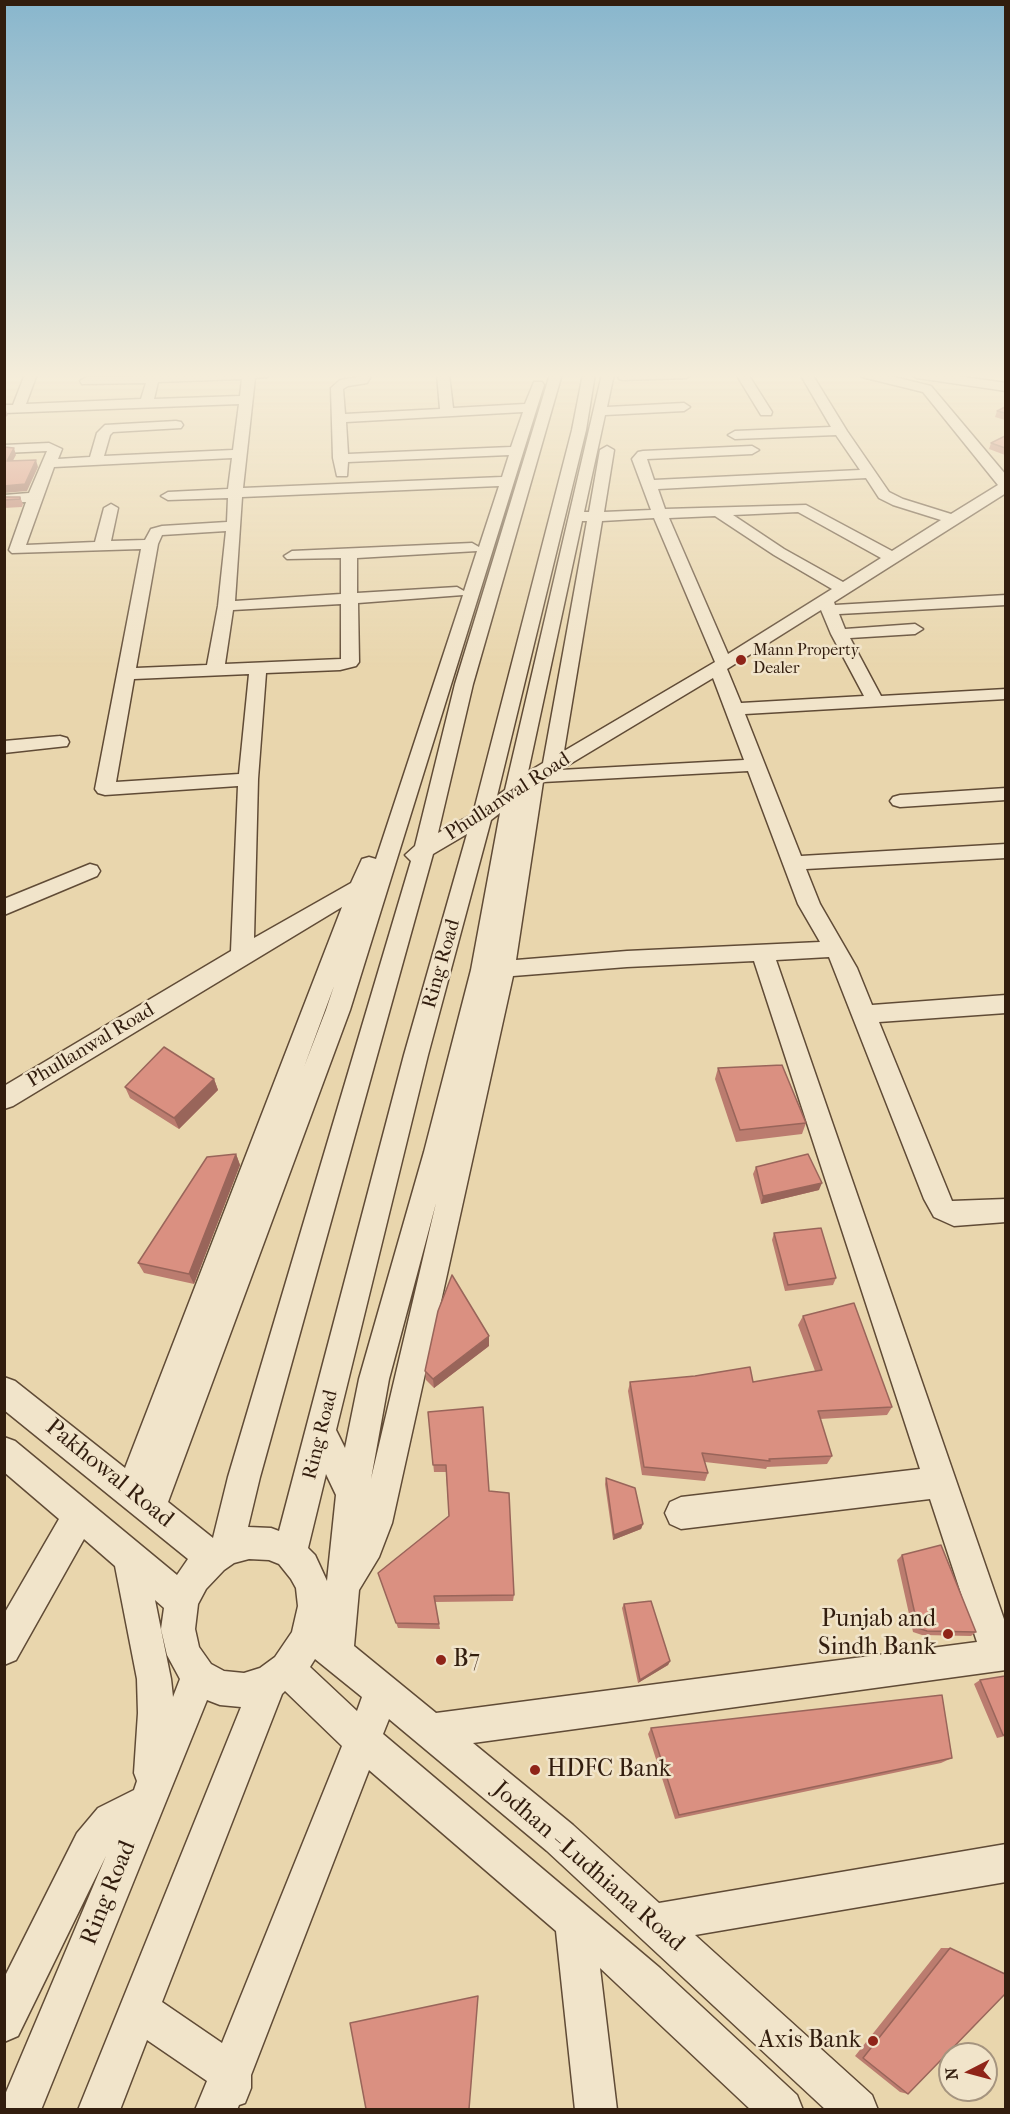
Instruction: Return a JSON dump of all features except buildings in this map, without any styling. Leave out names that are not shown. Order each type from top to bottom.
[{"type":"street","points":[[46,473],[35,497],[17,550],[150,544]]},
{"type":"street","points":[[214,671],[226,606],[237,473]]},
{"type":"street","points":[[342,473],[344,487]]},
{"type":"street","points":[[141,1499],[338,1010],[372,880],[457,592],[503,473]]},
{"type":"street","points":[[220,1553],[294,1309],[424,850],[464,684],[527,473]]},
{"type":"street","name":"Ring Road","points":[[290,1553],[416,1055],[482,817],[568,473]]},
{"type":"street","points":[[322,1644],[343,1585],[368,1546],[376,1523],[414,1356],[448,1154],[492,969],[524,784],[575,518],[592,473]]},
{"type":"street","points":[[552,766],[595,517],[597,473]]},
{"type":"street","points":[[644,473],[721,666],[734,709],[809,904],[836,949],[937,1199],[943,1209],[954,1214],[1005,1210]]},
{"type":"street","points":[[996,473],[1005,485]]},
{"type":"street","points":[[649,485],[869,474],[880,490],[891,499],[956,520]]},
{"type":"street","points":[[790,478],[808,511]]},
{"type":"street","points":[[168,496],[500,481]]},
{"type":"street","points":[[372,880],[472,594],[500,481]]},
{"type":"street","name":"Phullanwal Road","points":[[4,1099],[242,955],[482,817],[524,784],[552,766],[827,605],[843,588],[956,520],[1005,485]]},
{"type":"street","points":[[4,499],[35,497]]},
{"type":"street","points":[[575,518],[792,507],[808,511],[893,558]]},
{"type":"street","points":[[102,546],[111,508]]},
{"type":"street","points":[[717,511],[779,552],[843,588]]},
{"type":"street","points":[[234,526],[162,530],[156,532],[150,544],[105,789],[248,779]]},
{"type":"street","points":[[292,556],[472,548]]},
{"type":"street","points":[[126,674],[340,665],[350,662],[352,658],[349,554]]},
{"type":"street","points":[[226,606],[457,592]]},
{"type":"street","points":[[875,701],[827,605],[1005,600]]},
{"type":"street","points":[[840,634],[915,629]]},
{"type":"street","points":[[242,955],[248,779],[258,668]]},
{"type":"street","points":[[734,709],[1005,694]]},
{"type":"street","points":[[4,747],[60,742]]},
{"type":"street","points":[[524,784],[756,765]]},
{"type":"street","points":[[900,801],[1005,794]]},
{"type":"street","points":[[793,863],[1005,850]]},
{"type":"street","points":[[4,908],[90,871]]},
{"type":"street","points":[[492,969],[762,951],[836,949]]},
{"type":"street","points":[[431,1731],[1002,1656],[939,1482],[762,951]]},
{"type":"street","points":[[864,1014],[1005,1004]]},
{"type":"street","points":[[343,1585],[352,1494],[374,1378],[448,1154]]},
{"type":"street","points":[[383,1347],[414,1356]]},
{"type":"street","name":"Pakhowal Road","points":[[4,1390],[141,1499],[220,1553]]},
{"type":"street","points":[[322,1433],[352,1494]]},
{"type":"street","points":[[4,1452],[182,1601]]},
{"type":"street","points":[[681,1513],[939,1482]]},
{"type":"street","points":[[4,1648],[80,1516]]},
{"type":"street","points":[[278,1676],[244,1690],[220,1688],[199,1676],[184,1655],[178,1629],[182,1601],[194,1577],[220,1553],[249,1542],[271,1544],[290,1553],[303,1567],[312,1585],[322,1644]]},
{"type":"street","points":[[4,2022],[90,1846],[111,1821],[148,1798],[156,1713],[154,1679],[130,1558]]},
{"type":"street","points":[[99,2109],[278,1676],[302,1650],[322,1644]]},
{"type":"street","name":"Jodhan - Ludhiana Road","points":[[322,1644],[560,1838],[857,2109]]},
{"type":"street","name":"Ring Road","points":[[20,2109],[199,1676]]},
{"type":"street","points":[[278,1676],[363,1740],[654,1990],[782,2109]]},
{"type":"street","points":[[216,2109],[230,2091],[382,1691]]},
{"type":"street","points":[[653,1923],[1005,1863]]},
{"type":"street","points":[[575,1924],[596,2109]]},
{"type":"street","points":[[139,2010],[230,2091]]},
{"type":"place","name":"Mann Property Dealer","points":[[741,660]]},
{"type":"place","name":"Punjab and Sindh Bank","points":[[948,1634]]},
{"type":"place","name":"B7","points":[[441,1660]]},
{"type":"place","name":"HDFC Bank","points":[[535,1770]]},
{"type":"place","name":"Axis Bank","points":[[873,2041]]}]
